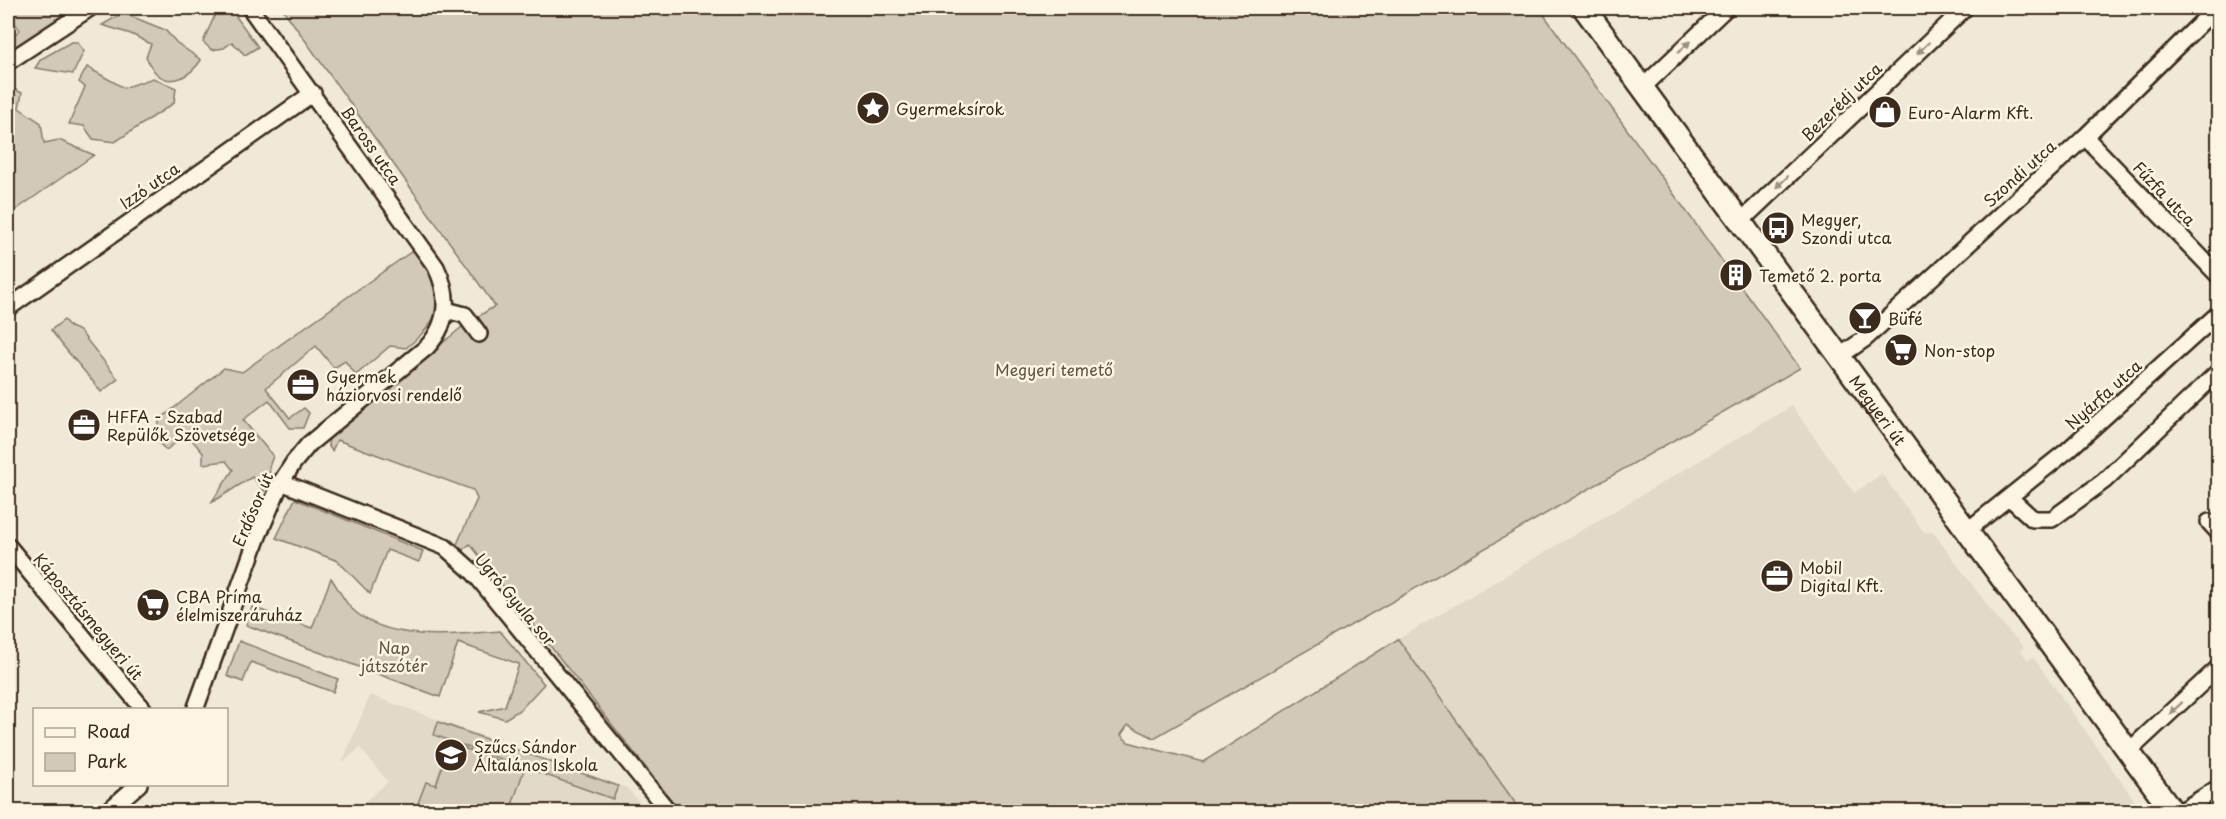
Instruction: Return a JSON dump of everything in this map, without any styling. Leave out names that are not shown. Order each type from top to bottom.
[{"type":"main road","name":"Megyeri út","points":[[1584,8],[2173,812]]},
{"type":"street","points":[[8,62],[90,8]]},
{"type":"street","name":"Baross utca","points":[[250,8],[436,267],[446,287],[446,310]]},
{"type":"street","points":[[1643,87],[1726,8]]},
{"type":"street","name":"Bezerédj utca","points":[[1741,221],[1965,8]]},
{"type":"street","name":"Szondi utca","points":[[1840,356],[1866,338],[2085,137],[2216,8]]},
{"type":"street","name":"Izzó utca","points":[[8,308],[312,93]]},
{"type":"street","name":"Fűzfa utca","points":[[2085,137],[2218,275]]},
{"type":"street","points":[[446,310],[465,315],[479,334]]},
{"type":"street","name":"Erdősor út","points":[[196,708],[258,536],[281,482],[309,444],[431,342],[442,325],[446,310]]},
{"type":"street","name":"Nyárfa utca","points":[[1968,530],[2068,450],[2218,314]]},
{"type":"street","points":[[2010,498],[2033,519],[2052,519],[2104,481],[2218,372]]},
{"type":"street","name":"Ugró Gyula sor","points":[[281,482],[446,547],[474,573],[669,812]]},
{"type":"street","name":"Káposztásmegyeri út","points":[[8,546],[142,708]]},
{"type":"street","points":[[2129,751],[2218,668]]},
{"type":"street","points":[[108,812],[137,786]]},
{"type":"street","points":[[2180,812],[2218,788]]},
{"type":"shaded area","points":[[1792,406],[1854,493],[1882,474],[1924,532],[1933,532],[2000,622],[2024,647],[2021,651],[2028,660],[2033,657],[2142,811],[1521,811],[1398,639]]},
{"type":"shaded area","name":"Szűcs Sándor Általános Iskola","points":[[370,695],[627,788],[647,811],[359,811],[357,808],[388,782],[360,748],[342,763]]},
{"type":"green space","points":[[8,8],[82,8],[8,57],[8,40],[20,30],[8,14]]},
{"type":"green space","points":[[218,8],[230,8],[258,47],[245,55],[232,42],[224,48],[212,50],[203,42]]},
{"type":"green space","name":"Megyeri temető","points":[[282,8],[1539,8],[1800,368],[1154,738],[1128,725],[1121,735],[1128,742],[1203,762],[1398,639],[1521,811],[680,811],[470,544],[461,551],[457,544],[477,499],[473,490],[337,440],[332,451],[328,445],[329,438],[463,326],[495,306]]},
{"type":"green space","points":[[123,13],[165,30],[177,43],[201,60],[182,78],[169,80],[163,78],[157,74],[146,57],[151,44],[131,34],[102,25]]},
{"type":"green space","points":[[71,42],[77,42],[84,51],[73,74],[35,68],[41,59]]},
{"type":"green space","points":[[87,67],[124,88],[153,78],[176,88],[174,103],[115,142],[93,139],[84,126],[69,124],[85,87],[79,82]]},
{"type":"green space","points":[[8,86],[22,93],[19,108],[41,123],[44,143],[59,140],[94,155],[10,214],[8,213],[8,151],[17,129],[8,122]]},
{"type":"green space","points":[[415,249],[437,290],[436,312],[430,324],[406,348],[390,346],[356,375],[345,361],[334,368],[316,346],[266,388],[290,418],[304,408],[309,413],[303,428],[290,428],[269,400],[243,420],[273,456],[269,467],[271,479],[264,491],[252,477],[211,503],[233,470],[226,461],[203,464],[203,453],[187,434],[166,450],[158,442],[159,420],[224,368],[242,372]]},
{"type":"green space","points":[[64,320],[70,327],[80,331],[118,379],[101,392],[51,330]]},
{"type":"green space","points":[[295,499],[423,551],[419,562],[387,550],[370,594],[338,561],[276,538]]},
{"type":"green space","name":"Nap játszótér","points":[[331,578],[352,609],[367,620],[384,627],[403,632],[443,635],[500,631],[544,684],[521,709],[505,719],[479,712],[505,706],[519,664],[458,643],[440,697],[246,625],[252,607],[312,628]]},
{"type":"green space","points":[[239,641],[338,679],[333,692],[251,662],[243,682],[227,676]]},
{"type":"green space","points":[[438,722],[618,786],[613,799],[434,735]]},
{"type":"green space","points":[[450,743],[524,770],[510,811],[415,811],[426,782],[436,785]]},
{"type":"place","name":"Gyermeksírok","points":[[873,108]]},
{"type":"place","name":"Euro-Alarm Kft.","points":[[1885,112]]},
{"type":"place","name":"Megyer, Szondi utca","points":[[1778,228]]},
{"type":"place","name":"Temető 2. porta","points":[[1736,275]]},
{"type":"place","name":"Büfé","points":[[1865,318]]},
{"type":"place","name":"Non-stop","points":[[1901,350]]},
{"type":"place","name":"Gyermek háziorvosi rendelő","points":[[303,385]]},
{"type":"place","name":"HFFA - Szabad Repülők Szövetsége","points":[[84,425]]},
{"type":"place","name":"Mobil Digital Kft.","points":[[1777,576]]},
{"type":"place","name":"CBA Príma élelmiszeráruház","points":[[153,605]]},
{"type":"place","name":"Szűcs Sándor Általános Iskola","points":[[451,755]]}]
